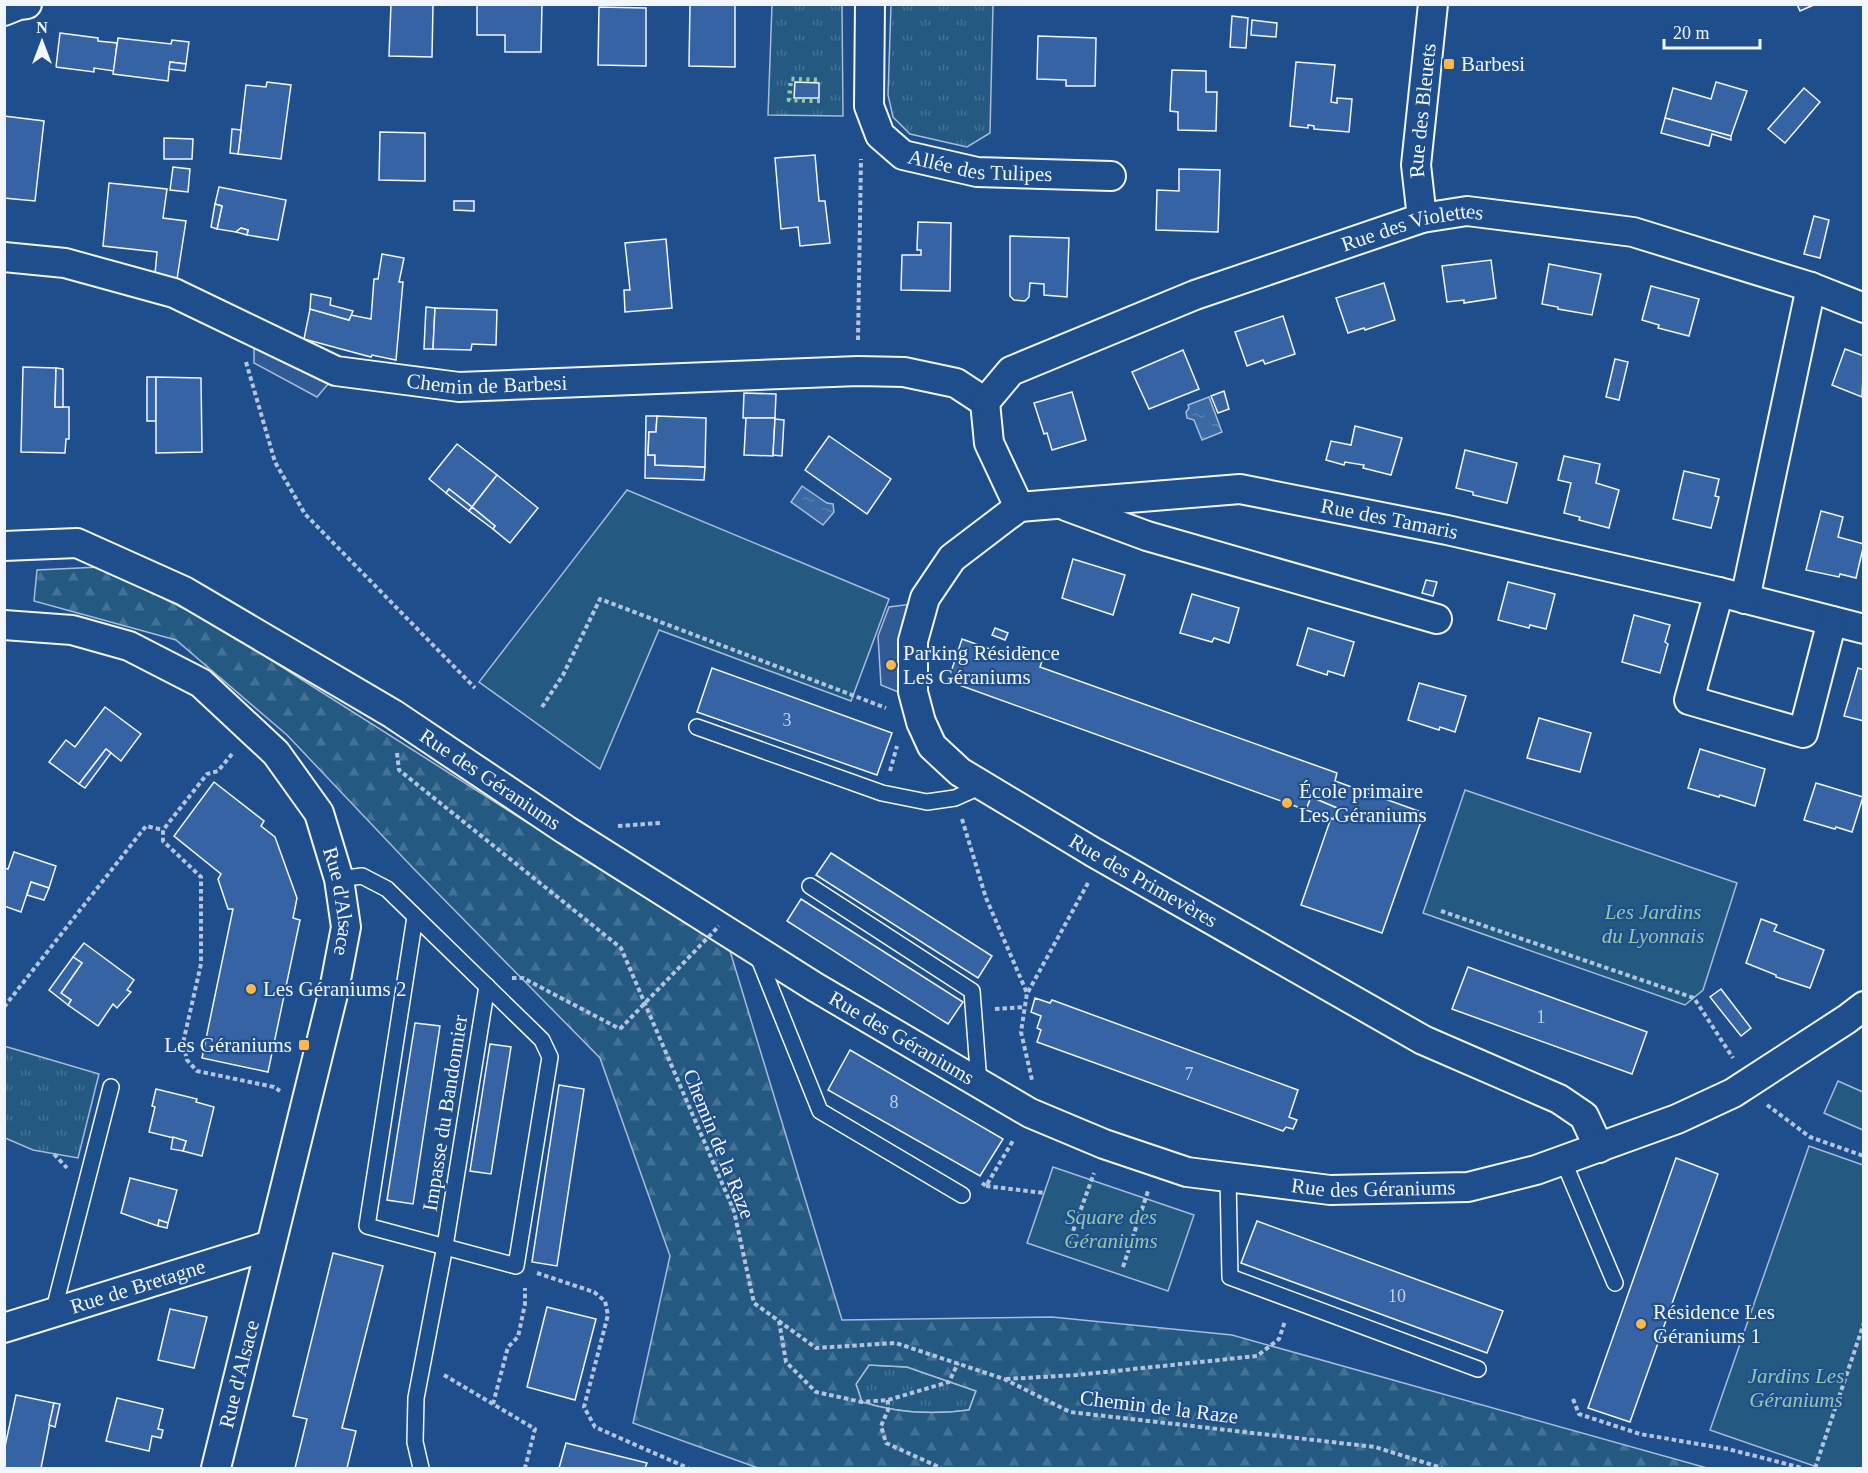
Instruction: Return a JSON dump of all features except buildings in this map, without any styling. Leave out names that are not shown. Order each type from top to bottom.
[{"type":"street","points":[[4,11],[27,4]]},
{"type":"street","name":"Allée des Tulipes","points":[[870,4],[869,106],[880,135],[903,155],[977,172],[1111,176]]},
{"type":"street","name":"Rue des Bleuets","points":[[1422,218],[1416,165],[1432,4]]},
{"type":"street","name":"Rue des Violettes","points":[[985,402],[1011,371],[1195,295],[1422,218],[1467,211],[1633,232],[1811,287],[1863,308]]},
{"type":"street","name":"Chemin de Barbesi","points":[[4,257],[65,263],[174,293],[336,371],[459,387],[870,371],[904,372],[956,383],[985,402]]},
{"type":"street","points":[[1811,287],[1732,596],[1689,700],[1803,733],[1833,621]]},
{"type":"street","points":[[985,402],[989,443],[1019,507]]},
{"type":"street","name":"Rue des Tamaris","points":[[1019,507],[1240,489],[1446,530],[1732,596],[1863,629]]},
{"type":"street","points":[[1062,504],[1147,536],[1437,619]]},
{"type":"street","name":"Rue des Primevères","points":[[1019,507],[952,558],[925,598],[913,641],[913,692],[921,722],[932,746],[960,772],[982,786],[1423,1040],[1559,1098],[1584,1116],[1599,1148]]},
{"type":"street","name":"Rue des Géraniums","points":[[4,546],[77,543],[184,591],[393,714],[566,830],[815,987],[1030,1113],[1104,1144],[1187,1172],[1330,1190],[1468,1187],[1536,1170],[1677,1119],[1733,1093],[1847,1020],[1863,1006]]},
{"type":"street","name":"Rue d'Alsace","points":[[4,625],[72,630],[129,646],[201,682],[276,753],[319,813],[339,879],[346,927],[334,990],[216,1468]]},
{"type":"street","name":"Rue de Bretagne","points":[[4,1328],[271,1245]]},
{"type":"lane","points":[[697,727],[882,793],[927,802],[955,798],[982,786]]},
{"type":"lane","points":[[339,879],[362,876],[387,889],[542,1040],[549,1057],[516,1266]]},
{"type":"lane","points":[[810,886],[972,991],[979,1083]]},
{"type":"lane","name":"Impasse du Bandonnier","points":[[415,917],[367,1226],[516,1266]]},
{"type":"lane","points":[[755,948],[820,1111],[962,1195]]},
{"type":"lane","name":"Impasse du Bandonnier","points":[[421,1468],[415,1442],[416,1398],[445,1246],[483,981]]},
{"type":"lane","points":[[53,1313],[111,1087]]},
{"type":"lane","points":[[1563,1160],[1615,1283]]},
{"type":"lane","points":[[1227,1177],[1230,1277],[1478,1369]]},
{"type":"path","points":[[858,318],[861,154]]},
{"type":"path","points":[[234,321],[275,462],[305,514],[475,688]]},
{"type":"path","points":[[542,707],[563,675],[600,599],[921,722]]},
{"type":"path","name":"Chemin de la Raze","points":[[393,714],[399,770],[621,948],[734,1211],[754,1303],[816,1348],[896,1342],[1004,1379],[1070,1413],[1375,1447],[1442,1468]]},
{"type":"path","points":[[252,730],[218,771],[207,774],[163,830],[163,841],[201,877],[201,964],[183,1043],[187,1060],[197,1071],[274,1087],[306,1107]]},
{"type":"path","points":[[882,793],[898,742]]},
{"type":"path","points":[[955,798],[986,898],[1027,993]]},
{"type":"path","points":[[4,1006],[146,826],[163,830]]},
{"type":"path","points":[[986,1186],[1030,1113],[1035,1091],[1021,1032],[1027,993],[1093,874],[1093,852]]},
{"type":"path","points":[[1441,910],[1694,998],[1761,1101],[1810,1137],[1863,1156]]},
{"type":"path","points":[[483,981],[523,978],[620,1029],[720,926]]},
{"type":"path","points":[[1068,1245],[1104,1144]]},
{"type":"path","points":[[1124,1267],[1158,1162]]},
{"type":"path","points":[[978,1180],[986,1186],[1044,1193]]},
{"type":"path","points":[[493,1404],[508,1347],[518,1337],[525,1304],[525,1280],[516,1266]]},
{"type":"path","points":[[516,1266],[594,1292],[605,1301],[608,1315],[584,1407],[595,1427],[688,1468]]},
{"type":"path","points":[[1004,1379],[1077,1375],[1257,1356],[1279,1339],[1293,1300]]},
{"type":"path","points":[[779,1321],[786,1362],[816,1392],[862,1402],[888,1400],[949,1382],[958,1363]]},
{"type":"path","points":[[1815,1468],[1863,1323]]},
{"type":"path","points":[[423,1363],[535,1429],[525,1468]]},
{"type":"path","points":[[1573,1399],[1579,1414],[1640,1434],[1728,1449],[1802,1468]]},
{"type":"path","points":[[888,1400],[888,1410],[881,1426],[886,1443],[941,1468]]},
{"type":"green space","points":[[772,5],[842,6],[843,116],[768,115]]},
{"type":"green space","points":[[891,5],[993,5],[990,133],[967,147],[910,134],[893,117],[888,95]]},
{"type":"green space","points":[[627,490],[889,599],[851,701],[659,630],[600,769],[479,682]]},
{"type":"green space","points":[[100,567],[211,622],[730,951],[842,1320],[1052,1317],[1232,1335],[1707,1468],[758,1468],[633,1423],[670,1256],[600,1058],[413,868],[287,735],[176,640],[34,601],[37,570]],"holes":[[[869,1365],[907,1367],[976,1391],[969,1410],[915,1412],[888,1409],[862,1402],[856,1384]]]},
{"type":"green space","name":"Les Jardins du Lyonnais","points":[[1465,790],[1737,883],[1703,990],[1685,1005],[1423,913]]},
{"type":"green space","points":[[4,1046],[99,1074],[78,1158],[33,1150],[5,1138]]},
{"type":"green space","points":[[1838,1081],[1863,1092],[1863,1130],[1824,1113]]},
{"type":"green space","name":"Jardins Les Géraniums","points":[[1809,1146],[1863,1165],[1863,1468],[1820,1468],[1710,1430]]},
{"type":"green space","name":"Square des Géraniums","points":[[1053,1167],[1194,1215],[1168,1291],[1027,1243]]},
{"type":"green space","points":[[869,1365],[907,1367],[976,1391],[969,1410],[915,1412],[875,1406],[862,1402],[856,1384]]},
{"type":"shaded area","points":[[254,341],[329,383],[317,397],[254,363]]},
{"type":"shaded area","name":"Parking Résidence Les Géraniums","points":[[912,604],[903,694],[881,685],[878,636],[889,607]]},
{"type":"water","points":[[1209,397],[1222,432],[1202,440],[1194,420],[1187,418],[1186,412],[1188,405]]},
{"type":"water","points":[[802,486],[827,503],[833,504],[834,512],[823,525],[791,502]]},
{"type":"hedge","points":[[820,101],[789,100],[791,79],[821,80]]},
{"type":"place","name":"Barbesi","points":[[1449,64]]},
{"type":"place","name":"Parking Résidence Les Géraniums","points":[[891,665]]},
{"type":"place","name":"École primaire Les Géraniums","points":[[1287,803]]},
{"type":"place","name":"Les Géraniums 2","points":[[251,989]]},
{"type":"place","name":"Les Géraniums","points":[[304,1045]]},
{"type":"place","name":"Résidence Les Géraniums 1","points":[[1641,1324]]}]
